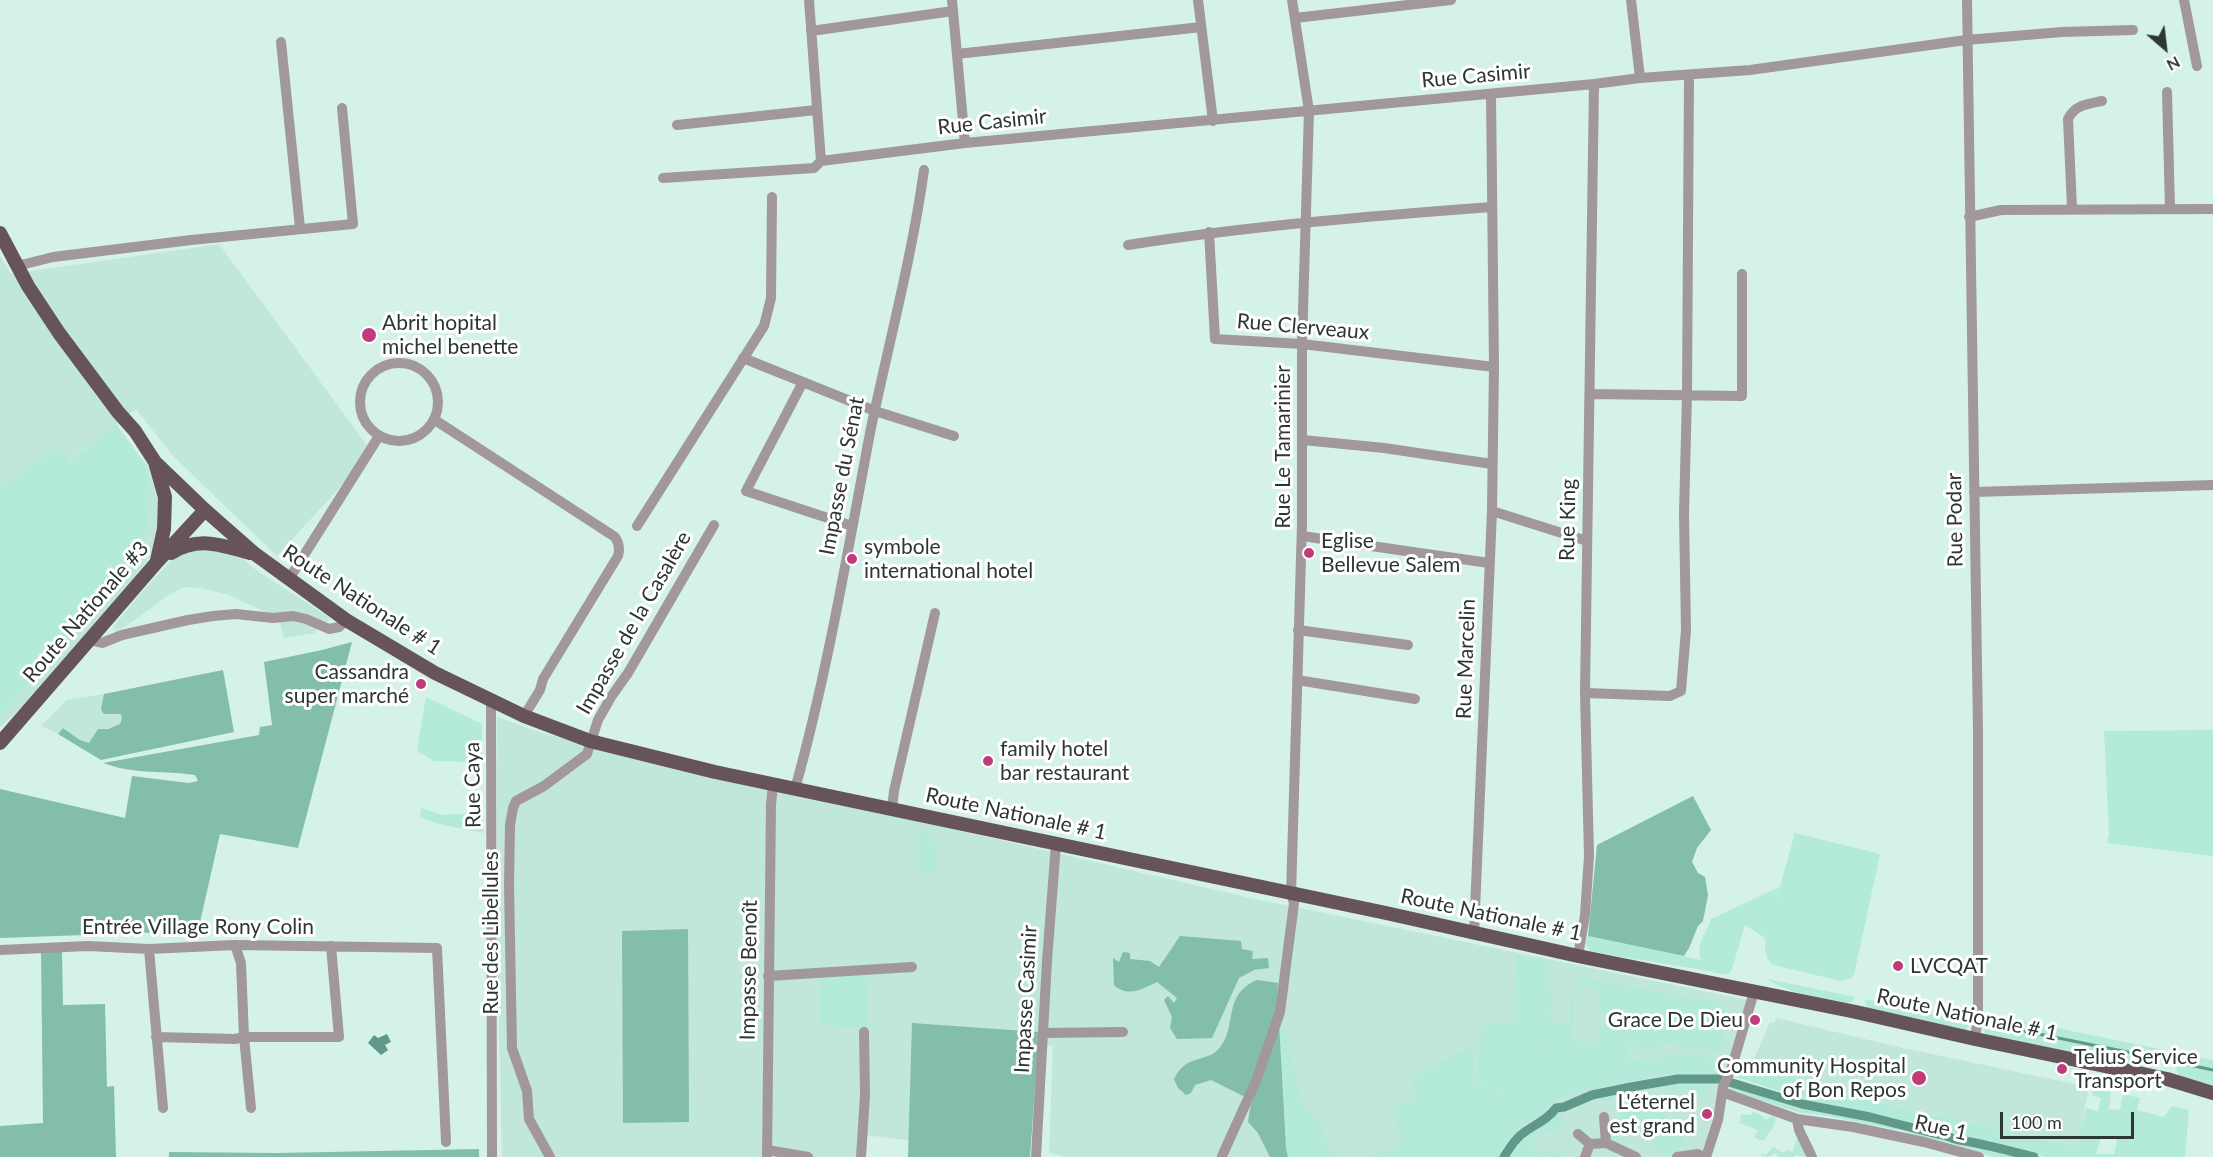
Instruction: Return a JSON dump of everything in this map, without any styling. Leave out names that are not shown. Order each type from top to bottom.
[{"type":"main road","name":"Route Nationale # 1","points":[[0,233],[17,266],[59,333],[135,431],[155,462],[205,510],[255,554],[346,620],[406,658],[524,716],[590,741],[715,772],[1578,956],[1856,1012],[1975,1040],[2167,1079],[2213,1093]]},
{"type":"main road","points":[[155,462],[165,496],[165,514],[157,562]]},
{"type":"main road","name":"Route Nationale #3","points":[[0,743],[205,510]]},
{"type":"main road","points":[[157,562],[178,549],[196,542],[214,543],[255,554]]},
{"type":"street","points":[[809,0],[821,161]]},
{"type":"street","points":[[1198,0],[1213,121]]},
{"type":"street","name":"Rue Le Tamarinier","points":[[1222,1156],[1256,1081],[1280,1012],[1294,903],[1292,894],[1302,536],[1302,344],[1309,111],[1292,0]]},
{"type":"street","points":[[1295,18],[1451,0]]},
{"type":"street","points":[[1631,0],[1640,78]]},
{"type":"street","name":"Rue Podar","points":[[1967,0],[1978,743],[1978,1016],[1975,1040]]},
{"type":"street","points":[[2184,0],[2197,66]]},
{"type":"street","points":[[811,31],[952,5],[965,143]]},
{"type":"street","points":[[957,54],[1201,27]]},
{"type":"street","name":"Rue Casimir","points":[[663,178],[814,168],[821,161],[965,143],[1213,121],[1640,78],[1750,70],[1966,40],[2062,32],[2133,30]]},
{"type":"street","points":[[280,42],[300,228]]},
{"type":"street","points":[[1585,693],[1670,696],[1681,691],[1686,630],[1684,514],[1689,75]]},
{"type":"street","name":"Rue King","points":[[1578,956],[1585,915],[1589,856],[1585,693],[1594,84]]},
{"type":"street","points":[[2167,92],[2170,209]]},
{"type":"street","name":"Rue Marcelin","points":[[1474,934],[1492,511],[1494,367],[1491,94]]},
{"type":"street","points":[[2072,208],[2068,119],[2072,111],[2079,106],[2102,101]]},
{"type":"street","points":[[17,266],[53,257],[300,228],[353,224],[342,108]]},
{"type":"street","points":[[676,125],[816,110]]},
{"type":"street","name":"Impasse du Sénat","points":[[795,789],[810,735],[918,211],[924,170]]},
{"type":"street","points":[[637,526],[764,326],[771,298],[772,197]]},
{"type":"street","points":[[1128,245],[1209,232],[1306,221],[1492,207]]},
{"type":"street","points":[[1969,217],[2001,210],[2213,209]]},
{"type":"street","name":"Rue Clerveaux","points":[[1209,232],[1215,339],[1302,344],[1494,367]]},
{"type":"street","points":[[1590,394],[1742,396],[1742,274]]},
{"type":"street","points":[[743,358],[875,411],[954,436]]},
{"type":"street","points":[[388,364],[407,364],[425,372],[434,382],[439,407],[435,420],[428,430],[411,440],[391,441],[379,436],[369,428],[360,404],[361,392],[371,375],[388,364]]},
{"type":"street","points":[[803,382],[746,491],[852,526]]},
{"type":"street","points":[[435,420],[615,537],[618,542],[620,551],[618,556],[543,680],[540,690],[524,716]]},
{"type":"street","points":[[290,579],[379,436]]},
{"type":"street","points":[[1303,440],[1384,448],[1492,464]]},
{"type":"street","points":[[1974,492],[2213,485]]},
{"type":"street","points":[[1492,511],[1587,541]]},
{"type":"street","name":"Impasse de la Casalère","points":[[590,741],[610,697],[628,673],[714,525]]},
{"type":"street","points":[[1302,536],[1489,563]]},
{"type":"street","points":[[892,809],[894,791],[935,613]]},
{"type":"street","points":[[89,640],[102,643],[122,635],[188,620],[236,614],[273,618],[293,616],[329,629],[339,627],[346,620]]},
{"type":"street","points":[[1298,630],[1408,645]]},
{"type":"street","points":[[1297,680],[1415,699]]},
{"type":"street","name":"Rue Caya","points":[[492,700],[492,1157]]},
{"type":"street","name":"Rue des Libellules","points":[[550,1157],[529,1119],[527,1091],[512,1048],[510,825],[516,801],[544,786],[581,759],[587,754],[590,741]]},
{"type":"street","name":"Impasse Benoît","points":[[767,1153],[768,976],[773,784]]},
{"type":"street","name":"Impasse Casimir","points":[[1036,1157],[1056,844]]},
{"type":"street","points":[[235,945],[242,970],[244,1037],[251,1108]]},
{"type":"street","name":"Entrée Village Rony Colin","points":[[0,950],[88,946],[149,949],[235,945],[434,947],[438,950],[446,1142]]},
{"type":"street","points":[[156,1036],[235,1039],[244,1037],[339,1037],[330,946]]},
{"type":"street","points":[[149,949],[163,1108]]},
{"type":"street","points":[[768,976],[912,967]]},
{"type":"street","points":[[1677,1157],[1698,1154],[1705,1157],[1718,1120],[1723,1090],[1754,992]]},
{"type":"street","points":[[861,1157],[865,1095],[864,1032]]},
{"type":"street","points":[[1043,1033],[1123,1032]]},
{"type":"street","name":"Rue 1","points":[[1723,1090],[1797,1119],[1853,1127],[1924,1142],[1979,1157]]},
{"type":"street","points":[[1604,1118],[1606,1143]]},
{"type":"street","points":[[1797,1119],[1799,1130],[1812,1157]]},
{"type":"street","points":[[1578,1134],[1590,1143],[1606,1143],[1636,1157]]},
{"type":"street","points":[[1585,1157],[1590,1143]]},
{"type":"street","points":[[767,1153],[808,1157]]},
{"type":"shaded area","points":[[219,244],[372,452],[277,556],[173,456],[136,409],[68,461],[57,446],[0,486],[0,256],[11,274]]},
{"type":"shaded area","points":[[116,424],[144,462],[150,485],[150,511],[142,546],[112,588],[0,717],[0,486],[57,446],[69,461]]},
{"type":"shaded area","points":[[144,462],[150,468],[159,493],[157,538],[146,563],[24,705],[0,727],[0,717],[112,588],[124,570],[150,511],[150,485]]},
{"type":"shaded area","points":[[188,548],[233,550],[256,570],[330,618],[328,622],[320,622],[315,633],[284,638],[278,615],[267,613],[229,595],[190,587],[182,588],[169,595],[116,632],[113,627],[140,594],[174,557]]},
{"type":"shaded area","points":[[352,642],[298,848],[220,834],[198,931],[0,938],[0,789],[125,818],[132,776],[189,783],[198,781],[195,775],[138,771],[103,763],[259,735],[260,727],[272,725],[264,662]]},
{"type":"shaded area","points":[[223,670],[234,732],[101,760],[58,734],[63,728],[80,740],[89,743],[98,729],[108,729],[120,724],[121,714],[104,714],[101,710],[104,694]]},
{"type":"shaded area","points":[[104,694],[104,701],[121,714],[122,719],[120,724],[114,727],[101,729],[90,743],[80,740],[64,728],[58,734],[41,726],[67,700]]},
{"type":"shaded area","points":[[426,697],[482,724],[482,762],[434,761],[417,751]]},
{"type":"shaded area","points":[[497,717],[539,732],[714,778],[888,814],[1246,897],[1747,1000],[1729,1068],[1701,1155],[1688,1157],[1067,1157],[1049,1153],[1053,1046],[1026,1039],[915,1141],[864,1135],[863,1157],[779,1157],[764,1153],[763,1157],[502,1157],[497,944]]},
{"type":"shaded area","points":[[2213,730],[2213,856],[2107,843],[2109,833],[2104,731]]},
{"type":"shaded area","points":[[1693,796],[1711,830],[1697,848],[1692,862],[1698,873],[1705,877],[1708,895],[1703,921],[1698,926],[1684,956],[1588,936],[1597,845]]},
{"type":"shaded area","points":[[421,808],[443,815],[483,812],[483,833],[439,824],[420,817]]},
{"type":"shaded area","points":[[922,831],[934,843],[936,872],[918,874],[919,832]]},
{"type":"shaded area","points":[[1795,833],[1880,854],[1854,975],[1850,979],[1841,981],[1773,965],[1765,950],[1765,938],[1745,925],[1731,972],[1726,975],[1590,951],[1585,944],[1588,936],[1701,960],[1700,944],[1711,919],[1779,887],[1775,904]]},
{"type":"shaded area","points":[[688,929],[689,1122],[623,1123],[622,931]]},
{"type":"shaded area","points":[[1180,936],[1241,941],[1242,949],[1253,951],[1252,959],[1268,958],[1269,968],[1254,970],[1239,978],[1212,1038],[1177,1039],[1170,1028],[1172,1017],[1164,1000],[1168,996],[1174,1003],[1177,998],[1157,982],[1130,992],[1114,985],[1113,958],[1119,962],[1123,952],[1130,953],[1130,959],[1150,961],[1159,967]]},
{"type":"shaded area","points":[[41,951],[62,952],[63,1005],[105,1004],[107,1087],[114,1086],[116,1157],[0,1157],[0,1126],[43,1123]]},
{"type":"shaded area","points":[[1515,955],[1548,962],[1546,970],[1550,971],[1545,1082],[1550,988],[1554,1003],[1550,1013],[1557,1023],[1569,1025],[1570,1000],[1575,1001],[1572,1040],[1598,1043],[1599,1028],[1605,1028],[1606,1014],[1599,1014],[1600,995],[1594,988],[1580,985],[1578,977],[1726,1004],[1721,1051],[1713,1052],[1708,1047],[1699,1051],[1668,1043],[1648,1052],[1630,1043],[1628,1060],[1707,1053],[1707,1057],[1720,1062],[1717,1067],[1724,1071],[1722,1074],[1662,1074],[1584,1090],[1558,1100],[1527,1123],[1523,1122],[1499,1157],[1368,1157],[1401,1144],[1392,1108],[1417,1100],[1412,1077],[1476,1044],[1472,1087],[1512,1090],[1512,1071],[1511,1089],[1476,1086],[1482,1022],[1514,1024]]},
{"type":"shaded area","points":[[866,973],[868,1029],[820,1025],[819,976]]},
{"type":"shaded area","points":[[1767,979],[1855,997],[1848,1003],[1817,997],[1786,989]]},
{"type":"shaded area","points":[[1257,980],[1278,983],[1276,1012],[1245,1097],[1211,1080],[1195,1085],[1191,1093],[1186,1095],[1178,1088],[1174,1079],[1185,1065],[1210,1055],[1221,1046],[1226,1037],[1232,1010],[1239,993]]},
{"type":"shaded area","points":[[1865,999],[1971,1022],[1965,1032],[1867,1008]]},
{"type":"shaded area","points":[[1984,1013],[2164,1050],[2159,1065],[2148,1068],[1987,1038],[1983,1028]]},
{"type":"shaded area","name":"Community Hospital of Bon Repos","points":[[1776,1018],[1903,1048],[2089,1087],[2077,1146],[1837,1093],[1837,1088],[1750,1068],[1770,1022],[1775,1023]]},
{"type":"shaded area","points":[[912,1023],[1039,1032],[1030,1157],[908,1157]]},
{"type":"shaded area","points":[[1279,1023],[1287,1040],[1303,1107],[1316,1116],[1334,1157],[1288,1157]]},
{"type":"shaded area","points":[[1279,1023],[1288,1157],[1270,1157],[1258,1133],[1248,1122],[1250,1108]]},
{"type":"shaded area","points":[[387,1034],[391,1042],[385,1045],[388,1050],[381,1055],[368,1043],[374,1035],[378,1038]]},
{"type":"shaded area","points":[[2182,1054],[2213,1060],[2213,1085],[2180,1077],[2176,1069]]},
{"type":"shaded area","points":[[1752,1068],[1837,1088],[1837,1093],[2076,1146],[2086,1108],[2098,1111],[2101,1098],[2092,1095],[2093,1089],[2111,1092],[2109,1109],[2120,1110],[2123,1094],[2140,1098],[2137,1110],[2164,1117],[2172,1106],[2189,1110],[2185,1157],[2045,1157],[1971,1139],[1950,1130],[1933,1131],[1807,1100],[1736,1077],[1738,1073],[1750,1074]],"holes":[[[2101,1137],[2117,1139],[2114,1154],[2096,1154]]]},
{"type":"shaded area","points":[[1679,1076],[1718,1079],[1711,1082],[1705,1093],[1694,1094],[1687,1088],[1676,1091],[1665,1087],[1665,1078]]},
{"type":"shaded area","points":[[1660,1080],[1660,1088],[1637,1089],[1612,1100],[1600,1101],[1599,1093],[1601,1092]]},
{"type":"shaded area","points":[[1729,1088],[1744,1088],[1789,1102],[2021,1157],[1994,1157],[1903,1131],[1801,1113],[1760,1100],[1756,1101],[1737,1091],[1731,1092]]},
{"type":"shaded area","points":[[1597,1093],[1598,1096],[1591,1099],[1591,1105],[1579,1106],[1567,1112],[1561,1117],[1566,1123],[1562,1127],[1555,1127],[1555,1131],[1542,1134],[1530,1145],[1541,1154],[1549,1150],[1554,1155],[1559,1151],[1561,1157],[1505,1157],[1511,1146],[1549,1120],[1556,1110]]},
{"type":"shaded area","points":[[1646,1097],[1650,1098],[1653,1104],[1667,1106],[1666,1120],[1672,1126],[1684,1128],[1683,1143],[1673,1155],[1667,1155],[1654,1149],[1657,1145],[1652,1142],[1649,1132],[1641,1133],[1628,1128],[1618,1132],[1617,1137],[1621,1145],[1612,1141],[1608,1134],[1609,1127],[1618,1126],[1620,1109],[1647,1105]]},
{"type":"shaded area","points":[[1753,1112],[1760,1114],[1766,1120],[1772,1116],[1776,1118],[1764,1140],[1754,1137],[1758,1130],[1740,1123],[1741,1114],[1751,1115]]},
{"type":"shaded area","points":[[1798,1137],[1806,1154],[1805,1157],[1795,1155],[1794,1157],[1778,1157],[1776,1153],[1769,1157],[1762,1156],[1762,1153],[1766,1155],[1773,1147],[1784,1153],[1786,1150],[1792,1152]]},
{"type":"shaded area","points":[[479,1149],[479,1157],[169,1157],[169,1152],[277,1153]]},
{"type":"waterway","points":[[1994,1025],[2157,1058]]},
{"type":"waterway","points":[[2185,1064],[2213,1070]]},
{"type":"waterway","points":[[1504,1157],[1519,1136],[1545,1119],[1556,1108],[1592,1095],[1678,1079],[1719,1079],[1802,1104],[1870,1117],[2034,1157]]},
{"type":"place","name":"Abrit hopital michel benette","points":[[369,335]]},
{"type":"place","name":"Eglise Bellevue Salem","points":[[1309,553]]},
{"type":"place","name":"symbole international hotel","points":[[852,559]]},
{"type":"place","name":"Cassandra super marché","points":[[421,684]]},
{"type":"place","name":"family hotel bar restaurant","points":[[988,761]]},
{"type":"place","name":"LVCQAT","points":[[1898,966]]},
{"type":"place","name":"Grace De Dieu","points":[[1755,1020]]},
{"type":"place","name":"Telius Service Transport","points":[[2062,1069]]},
{"type":"place","name":"Community Hospital of Bon Repos","points":[[1919,1078]]},
{"type":"place","name":"L'éternel est grand","points":[[1707,1114]]}]
